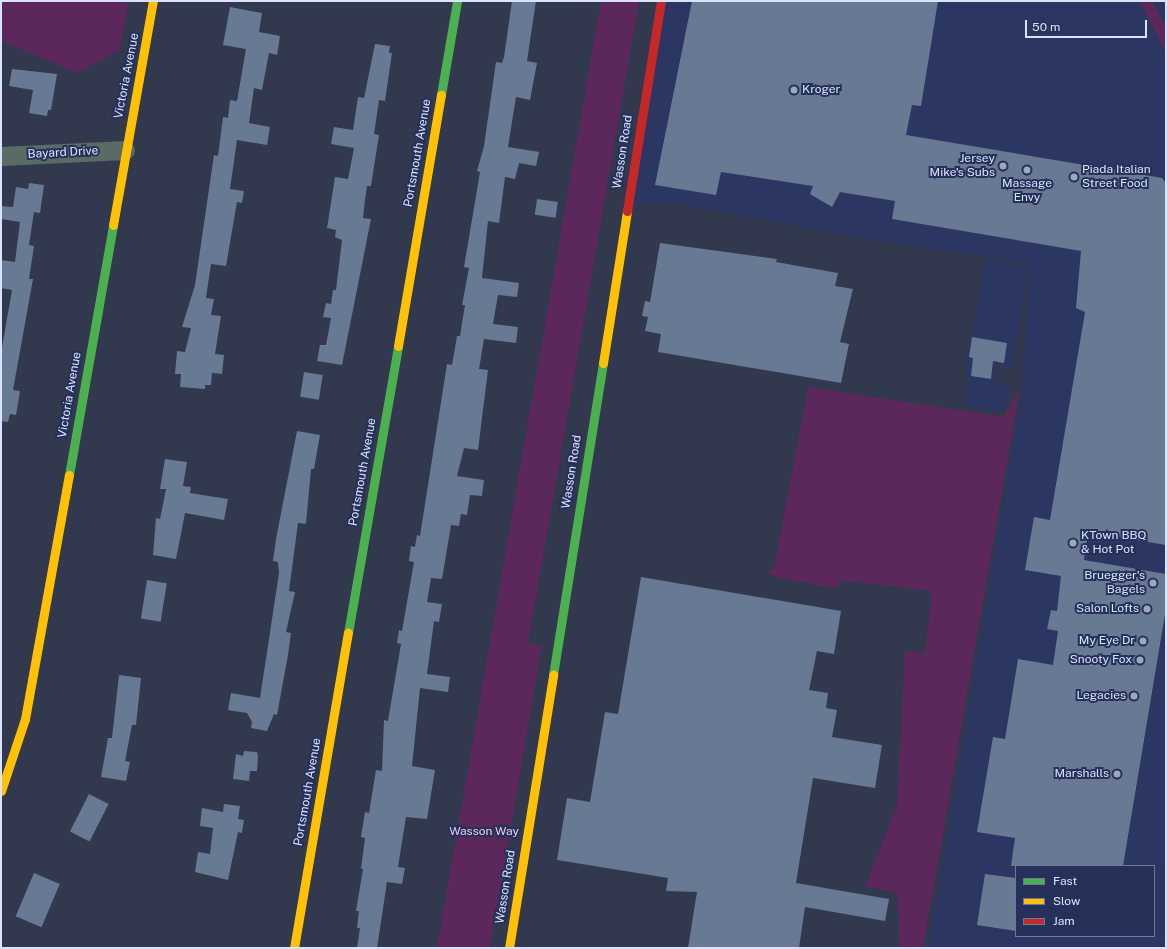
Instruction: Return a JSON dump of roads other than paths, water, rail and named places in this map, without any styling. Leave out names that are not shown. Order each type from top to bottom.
[{"type":"street","name":"Victoria Avenue","points":[[1,791],[25,719],[125,150],[153,1]]},
{"type":"street","name":"Portsmouth Avenue","points":[[294,948],[457,1]]},
{"type":"street","name":"Wasson Road","points":[[509,948],[661,1]]},
{"type":"street","name":"Bayard Drive","points":[[1,156],[125,150]]},
{"type":"place","name":"Kroger","points":[[794,90]]},
{"type":"place","name":"Jersey Mike's Subs","points":[[1003,166]]},
{"type":"place","name":"Massage Envy","points":[[1027,170]]},
{"type":"place","name":"Piada Italian Street Food","points":[[1074,177]]},
{"type":"place","name":"KTown BBQ & Hot Pot","points":[[1073,543]]},
{"type":"place","name":"Bruegger's Bagels","points":[[1153,583]]},
{"type":"place","name":"Salon Lofts","points":[[1147,609]]},
{"type":"place","name":"My Eye Dr","points":[[1143,641]]},
{"type":"place","name":"Snooty Fox","points":[[1140,660]]},
{"type":"place","name":"Legacies","points":[[1134,696]]},
{"type":"place","name":"Marshalls","points":[[1117,774]]},
{"type":"park label","name":"Wasson Way","points":[[484,832]]}]
